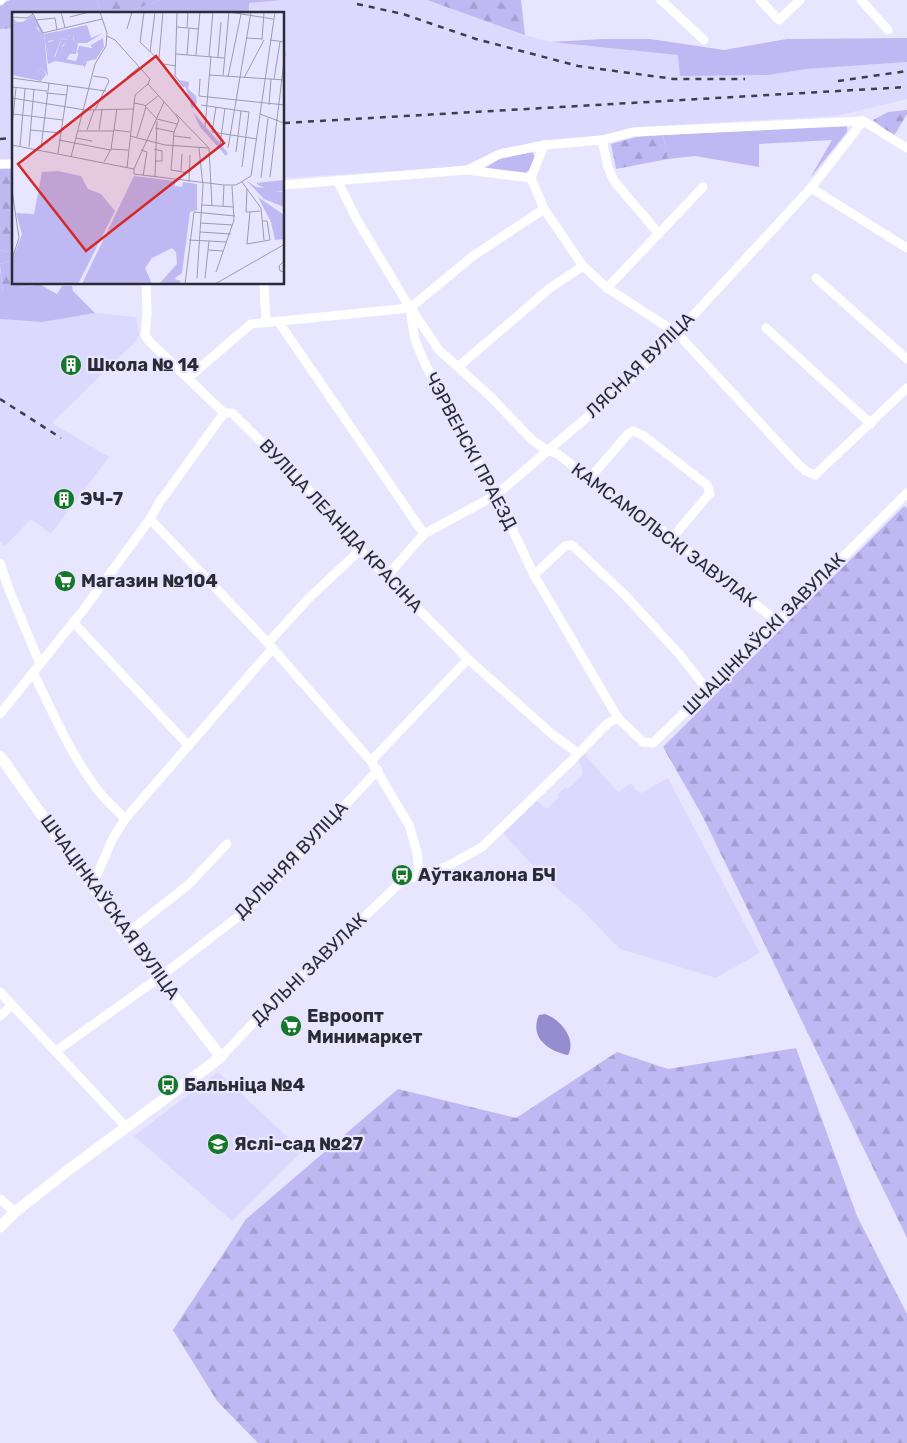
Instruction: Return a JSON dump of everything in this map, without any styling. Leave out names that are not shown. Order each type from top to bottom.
[{"type":"street","points":[[661,0],[704,40]]},
{"type":"street","points":[[760,0],[779,20],[800,0]]},
{"type":"street","points":[[860,0],[888,30]]},
{"type":"street","points":[[467,170],[500,154],[544,145],[602,140],[633,132],[863,121],[907,148]]},
{"type":"street","name":"ЛЯСНАЯ ВУЛІЦА","points":[[387,576],[424,534],[496,496],[621,388],[676,333],[811,188],[863,121]]},
{"type":"street","points":[[602,140],[608,166],[614,180],[659,234]]},
{"type":"street","points":[[544,145],[531,178],[544,209],[582,266],[607,288],[676,333],[806,471],[815,475],[907,388]]},
{"type":"street","points":[[285,185],[467,170],[531,178]]},
{"type":"street","name":"ЧЭРВЕНСКІ ПРАЕЗД","points":[[337,180],[357,220],[410,308],[415,340],[426,366],[496,496],[534,575],[618,718]]},
{"type":"street","points":[[607,288],[703,188]]},
{"type":"street","points":[[811,188],[907,248]]},
{"type":"street","points":[[188,378],[251,324],[410,308],[473,256],[544,209]]},
{"type":"street","points":[[458,367],[550,288],[582,266]]},
{"type":"street","points":[[816,278],[907,360]]},
{"type":"street","name":"ВУЛІЦА ЛЕАНІДА КРАСІНА","points":[[146,285],[147,313],[145,336],[224,413],[232,413],[301,481],[360,550],[468,659],[553,735],[578,753]]},
{"type":"street","points":[[264,285],[266,322]]},
{"type":"street","name":"КАМСАМОЛЬСКІ ЗАВУЛАК","points":[[410,308],[439,350],[491,397],[533,441],[547,450],[558,454],[589,479],[672,538],[778,622]]},
{"type":"street","points":[[278,321],[424,534]]},
{"type":"street","points":[[766,328],[871,424]]},
{"type":"street","points":[[0,714],[73,622],[150,519],[159,503],[224,413]]},
{"type":"street","points":[[589,479],[628,434],[633,432],[644,436],[708,485],[710,493],[672,538]]},
{"type":"street","name":"ШЧАЦІНКАЎСКІ ЗАВУЛАК","points":[[618,718],[643,742],[653,743],[708,691],[907,493]]},
{"type":"street","points":[[150,519],[270,646],[378,770],[410,824],[418,852],[419,874]]},
{"type":"street","points":[[534,575],[566,546],[572,545],[625,595],[680,655],[708,691]]},
{"type":"street","points":[[92,886],[113,838],[125,819],[189,746],[308,599],[360,550]]},
{"type":"street","points":[[0,563],[8,588],[40,664]]},
{"type":"street","points":[[73,622],[189,746]]},
{"type":"street","points":[[371,761],[468,659]]},
{"type":"street","points":[[34,672],[55,718],[84,770],[96,789],[125,819]]},
{"type":"street","name":"ДАЛЬНІ ЗАВУЛАК","points":[[0,1227],[15,1212],[71,1168],[221,1057],[256,1020],[402,882],[419,874],[448,866],[482,847],[608,723],[618,718]]},
{"type":"street","name":"ШЧАЦІНКАЎСКАЯ ВУЛІЦА","points":[[0,756],[126,934],[221,1057]]},
{"type":"street","name":"ДАЛЬНЯЯ ВУЛІЦА","points":[[56,1051],[160,977],[248,909],[378,770]]},
{"type":"street","points":[[126,934],[188,885],[227,844]]},
{"type":"street","points":[[0,992],[126,1127]]},
{"type":"street","points":[[0,1016],[12,1005]]},
{"type":"street","points":[[0,1199],[15,1212]]},
{"type":"shaded area","points":[[284,0],[427,0],[525,35],[551,42],[679,55],[680,75],[769,75],[806,69],[907,62],[907,99],[836,116],[636,127],[605,135],[547,141],[466,167],[285,178],[285,12],[249,12],[249,3]]},
{"type":"shaded area","points":[[12,28],[12,168],[0,169],[0,29]]},
{"type":"shaded area","points":[[95,313],[136,317],[139,334],[137,340],[52,423],[109,457],[51,534],[31,519],[4,547],[0,541],[0,319],[42,322]]},
{"type":"shaded area","points":[[584,754],[618,792],[631,783],[641,793],[668,778],[760,953],[716,978],[620,949],[580,908],[544,878],[502,832],[536,800],[547,809],[559,797],[557,795],[565,787],[567,789],[570,787],[583,774],[579,759]]},
{"type":"shaded area","points":[[545,1014],[556,1020],[566,1030],[570,1043],[568,1055],[554,1050],[542,1042],[536,1030],[539,1015]]},
{"type":"shaded area","name":"Яслі-сад №27","points":[[218,1072],[302,1151],[232,1221],[134,1136]]},
{"type":"green space","points":[[10,0],[97,0],[101,12],[12,12],[12,21],[0,12],[0,5]]},
{"type":"green space","points":[[97,0],[161,0],[127,12],[101,12]]},
{"type":"green space","points":[[161,0],[284,0],[249,3],[249,12],[127,12]]},
{"type":"green space","points":[[427,0],[521,0],[525,35]]},
{"type":"green space","points":[[0,11],[12,20],[12,28],[0,29]]},
{"type":"green space","points":[[907,38],[907,62],[806,69],[769,75],[680,76],[678,55],[551,42],[650,39],[724,50],[787,39]]},
{"type":"green space","points":[[907,110],[907,114],[894,136],[873,120],[888,112]]},
{"type":"green space","points":[[847,125],[847,132],[810,178],[832,140],[759,144],[759,167],[695,156],[668,159],[663,135]]},
{"type":"green space","points":[[663,135],[668,159],[616,169],[611,144],[636,137]]},
{"type":"green space","points":[[532,152],[535,157],[530,169],[525,173],[484,169],[499,159]]},
{"type":"green space","points":[[12,168],[12,246],[10,252],[0,250],[0,169]]},
{"type":"green space","points":[[12,246],[12,261],[0,264],[0,250],[10,252]]},
{"type":"green space","points":[[12,261],[12,285],[32,285],[3,293],[0,264]]},
{"type":"green space","points":[[0,269],[3,292],[41,285],[57,294],[62,286],[72,286],[73,291],[95,313],[42,322],[0,319]]},
{"type":"green space","points":[[904,506],[907,508],[907,1238],[702,815],[663,747]]},
{"type":"green space","points":[[796,1048],[857,1216],[907,1314],[907,1443],[258,1443],[217,1401],[173,1330],[246,1219],[398,1089],[516,1118],[617,1052],[668,1069]]},
{"type":"railway","points":[[357,4],[403,14],[476,39],[578,66],[674,79],[745,79]]},
{"type":"railway","points":[[838,81],[907,71]]},
{"type":"railway","points":[[285,123],[907,87]]},
{"type":"railway","points":[[0,139],[12,138]]},
{"type":"railway","points":[[0,399],[61,438]]},
{"type":"place","name":"Школа № 14","points":[[71,365]]},
{"type":"place","name":"ЭЧ-7","points":[[64,499]]},
{"type":"place","name":"Магазин №104","points":[[65,581]]},
{"type":"place","name":"Аўтакалона БЧ","points":[[402,875]]},
{"type":"place","name":"Евроопт Минимаркет","points":[[291,1026]]},
{"type":"place","name":"Бальніца №4","points":[[168,1085]]},
{"type":"place","name":"Яслі-сад №27","points":[[218,1144]]}]
